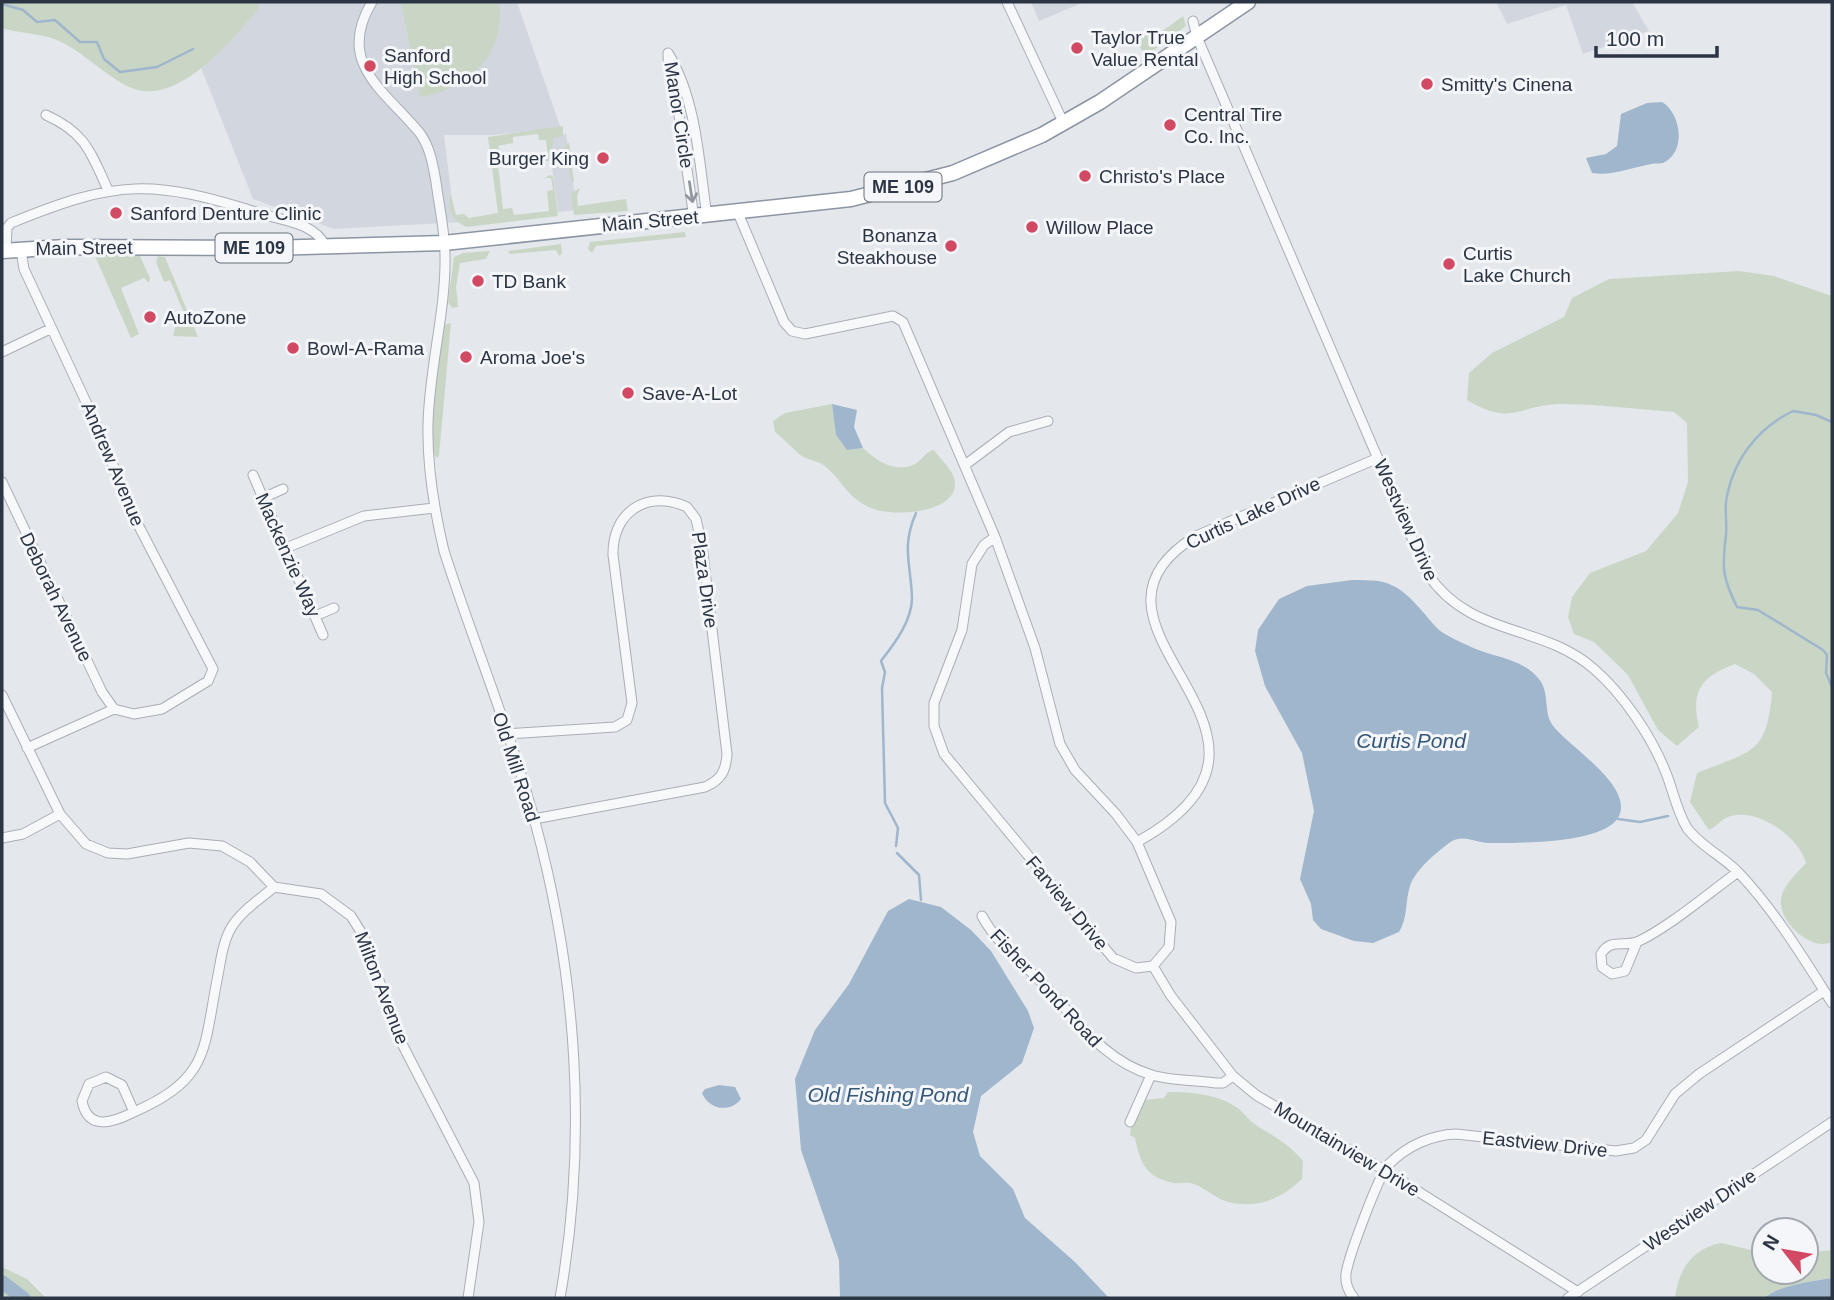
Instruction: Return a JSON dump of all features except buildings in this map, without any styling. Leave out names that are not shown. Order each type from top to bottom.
[{"type":"highway","name":"Main Street","points":[[9,250],[326,247],[444,243],[817,205],[915,184],[982,162],[1064,124],[1248,2]]},
{"type":"street","name":"Old Mill Road","points":[[372,2],[360,33],[362,62],[377,89],[420,134],[426,144],[434,173],[444,243],[440,314],[428,425],[433,508],[444,551],[534,819],[561,944],[575,1073],[572,1204],[560,1298]]},
{"type":"street","points":[[1007,2],[1064,124]]},
{"type":"street","name":"Westview Drive","points":[[1193,21],[1196,37],[1427,573],[1442,593],[1465,611],[1560,648],[1592,667],[1623,702],[1661,762],[1688,828],[1738,872],[1764,903],[1832,1003]]},
{"type":"street","name":"Manor Circle","points":[[668,53],[680,72],[689,106],[701,217],[669,75],[668,53]]},
{"type":"street","points":[[46,116],[66,124],[83,138],[108,190]]},
{"type":"street","points":[[9,250],[6,228],[11,223],[108,190],[162,188],[198,194],[307,227],[322,238],[326,247]]},
{"type":"street","points":[[738,212],[784,322],[792,331],[805,334],[892,316],[902,321],[995,537],[1035,648],[1060,744],[1075,770],[1116,814],[1137,842],[1167,912],[1172,932],[1169,947],[1153,966]]},
{"type":"street","name":"Andrew Avenue","points":[[9,250],[24,269],[50,329],[89,406],[132,513],[211,662],[213,674],[202,685],[162,709],[134,714],[114,709]]},
{"type":"street","points":[[2,352],[50,329]]},
{"type":"street","points":[[965,465],[1009,432],[1048,421]]},
{"type":"street","name":"Curtis Lake Drive","points":[[1137,842],[1166,824],[1189,802],[1205,773],[1209,749],[1203,714],[1161,643],[1153,622],[1151,597],[1158,569],[1169,555],[1196,536],[1378,458]]},
{"type":"street","name":"Mackenzie Way","points":[[253,475],[323,635]]},
{"type":"street","name":"Deborah Avenue","points":[[2,482],[102,692],[114,709]]},
{"type":"street","points":[[264,498],[283,489]]},
{"type":"street","name":"Plaza Drive","points":[[506,734],[615,727],[627,720],[632,703],[614,555],[615,531],[624,515],[641,505],[667,502],[687,507],[696,519],[702,546],[727,754],[724,772],[714,783],[705,787],[534,819]]},
{"type":"street","points":[[286,548],[364,516],[433,508]]},
{"type":"street","name":"Farview Drive","points":[[995,537],[985,545],[972,564],[961,630],[934,703],[936,736],[944,754],[1113,958],[1136,968],[1153,966]]},
{"type":"street","points":[[315,616],[334,608]]},
{"type":"street","points":[[2,695],[60,814],[86,844],[108,852],[141,853],[198,842],[231,849],[250,862],[274,887],[239,916],[230,928],[221,956],[204,1045],[190,1077],[169,1096],[134,1112],[107,1123],[94,1121],[82,1105],[85,1088],[100,1078],[116,1080],[125,1090],[134,1112]]},
{"type":"street","points":[[27,748],[114,709]]},
{"type":"street","points":[[2,838],[23,834],[60,814]]},
{"type":"street","points":[[1637,942],[1625,971],[1612,974],[1602,967],[1601,954],[1605,947],[1614,943],[1637,942],[1738,872]]},
{"type":"street","name":"Milton Avenue","points":[[274,887],[311,891],[330,898],[346,910],[361,931],[399,1038],[466,1164],[478,1196],[479,1230],[468,1298]]},
{"type":"street","name":"Fisher Pond Road","points":[[982,916],[1003,948],[1045,985],[1083,1031],[1116,1057],[1151,1075],[1216,1083],[1223,1083],[1233,1076]]},
{"type":"street","name":"Mountainview Drive","points":[[1153,966],[1171,996],[1233,1076],[1256,1095],[1384,1170],[1577,1292]]},
{"type":"street","name":"Eastview Drive","points":[[1384,1170],[1419,1143],[1447,1135],[1616,1151],[1634,1148],[1651,1134],[1681,1088],[1824,991]]},
{"type":"street","points":[[1130,1122],[1151,1075]]},
{"type":"street","name":"Westview Drive","points":[[1568,1298],[1832,1122]]},
{"type":"street","points":[[1354,1298],[1347,1288],[1346,1270],[1384,1170]]},
{"type":"shaded area","name":"Sanford High School","points":[[175,2],[517,2],[563,135],[566,133],[577,210],[558,212],[547,130],[492,135],[444,135],[454,216],[461,222],[334,229],[253,199]]},
{"type":"shaded area","points":[[1031,2],[1082,2],[1082,3],[1039,21]]},
{"type":"shaded area","points":[[1496,2],[1632,2],[1649,31],[1583,54],[1566,5],[1507,24]]},
{"type":"green space","points":[[2,2],[258,2],[259,8],[217,54],[182,82],[163,89],[144,91],[125,85],[57,40],[5,29],[2,27]]},
{"type":"green space","points":[[401,2],[499,2],[500,21],[490,53],[468,78],[454,87],[420,97]]},
{"type":"green space","points":[[1183,16],[1186,26],[1145,57],[1137,41],[1147,34],[1157,35]]},
{"type":"green space","points":[[563,126],[563,136],[554,138],[549,161],[541,161],[548,158],[546,140],[539,140],[538,134],[513,137],[513,143],[498,146],[501,152],[498,164],[503,209],[512,208],[514,215],[549,211],[547,191],[553,190],[551,178],[544,178],[550,175],[553,177],[558,216],[467,227],[454,218],[449,205],[451,195],[456,215],[464,214],[469,218],[498,213],[488,137]]},
{"type":"green space","points":[[569,142],[574,182],[564,148]]},
{"type":"green space","points":[[580,188],[578,206],[626,199],[628,211],[574,215],[571,193]]},
{"type":"green space","points":[[685,232],[686,237],[596,246],[592,253],[588,249],[590,242]]},
{"type":"green space","points":[[561,244],[562,253],[559,256],[556,250],[510,254],[508,251]]},
{"type":"green space","points":[[490,251],[486,259],[460,263],[456,287],[458,307],[452,308],[448,302],[454,257],[463,253]]},
{"type":"green space","points":[[95,256],[140,256],[150,278],[149,283],[144,278],[121,288],[139,334],[131,338]]},
{"type":"green space","points":[[158,256],[165,257],[198,337],[173,336],[178,316],[184,313],[170,280],[164,282],[156,262]]},
{"type":"green space","points":[[1739,271],[1774,276],[1832,296],[1832,942],[1824,944],[1806,939],[1790,925],[1781,908],[1784,889],[1806,863],[1788,836],[1768,822],[1747,815],[1728,817],[1709,830],[1690,802],[1697,773],[1743,755],[1760,740],[1770,713],[1772,692],[1754,674],[1735,664],[1714,674],[1701,686],[1698,694],[1696,704],[1699,727],[1677,746],[1658,730],[1628,675],[1594,642],[1574,634],[1568,617],[1572,597],[1590,573],[1646,551],[1678,513],[1688,482],[1687,423],[1674,412],[1560,404],[1505,413],[1482,408],[1467,400],[1469,373],[1492,353],[1564,317],[1572,298],[1609,279]]},
{"type":"green space","points":[[451,323],[437,458],[433,453],[433,410],[442,331],[444,325]]},
{"type":"green space","points":[[832,404],[836,435],[847,450],[863,448],[887,465],[901,468],[915,464],[934,450],[955,481],[951,495],[943,503],[919,511],[892,512],[871,508],[855,498],[829,470],[802,456],[775,432],[773,421],[785,413]]},
{"type":"green space","points":[[1168,1092],[1195,1093],[1236,1107],[1253,1123],[1298,1155],[1303,1161],[1302,1179],[1286,1192],[1268,1201],[1239,1204],[1224,1201],[1191,1183],[1173,1183],[1156,1177],[1142,1162],[1135,1138],[1130,1135],[1132,1121],[1144,1100],[1164,1098]]},
{"type":"green space","points":[[1721,1243],[1750,1250],[1750,1286],[1791,1286],[1764,1298],[1675,1298],[1683,1270],[1695,1255]]},
{"type":"green space","points":[[1832,1250],[1832,1278],[1820,1280],[1820,1251]]},
{"type":"green space","points":[[2,1267],[27,1279],[46,1298],[5,1298],[2,1295]]},
{"type":"water","points":[[1662,102],[1674,115],[1679,132],[1676,150],[1671,158],[1663,163],[1615,173],[1592,173],[1586,158],[1606,154],[1617,146],[1621,114],[1647,103]]},
{"type":"water","points":[[832,404],[857,410],[854,427],[863,448],[847,450],[836,435]]},
{"type":"water","name":"Curtis Pond","points":[[1352,580],[1378,581],[1397,588],[1445,634],[1476,649],[1514,661],[1531,671],[1542,684],[1548,715],[1554,727],[1609,780],[1621,804],[1619,816],[1611,825],[1580,837],[1520,843],[1454,840],[1426,862],[1416,874],[1408,892],[1404,921],[1399,932],[1373,943],[1354,941],[1321,929],[1313,920],[1311,904],[1300,879],[1314,811],[1302,753],[1265,686],[1255,651],[1258,630],[1279,599],[1307,586]]},
{"type":"water","name":"Old Fishing Pond","points":[[909,899],[941,907],[971,930],[991,951],[1028,1011],[1034,1028],[1022,1063],[981,1096],[973,1132],[980,1156],[1013,1189],[1025,1218],[1075,1262],[1109,1298],[840,1298],[839,1260],[801,1150],[795,1079],[815,1030],[849,984],[888,911]]},
{"type":"water","points":[[719,1085],[735,1087],[741,1099],[726,1108],[710,1103],[702,1093],[705,1089]]},
{"type":"water","points":[[1832,1278],[1832,1298],[1764,1298],[1791,1286],[1820,1286],[1820,1280]]},
{"type":"waterway","points":[[2,4],[23,10],[37,22],[55,20],[80,42],[97,42],[104,59],[120,72],[157,67],[193,49]]},
{"type":"waterway","points":[[1832,422],[1816,415],[1793,411],[1768,427],[1748,448],[1729,487],[1724,564],[1728,588],[1737,607],[1758,610],[1823,650],[1827,655],[1826,673],[1832,687]]},
{"type":"waterway","points":[[896,846],[898,828],[885,803],[882,688],[885,672],[881,661],[901,632],[911,607],[908,546],[916,513]]},
{"type":"waterway","points":[[1618,819],[1640,822],[1668,816]]},
{"type":"waterway","points":[[897,853],[919,875],[921,900]]},
{"type":"waterway","points":[[2,1282],[23,1298]]},
{"type":"place","name":"Taylor True Value Rental","points":[[1077,48]]},
{"type":"place","name":"Sanford High School","points":[[370,66]]},
{"type":"place","name":"Smitty's Cinena","points":[[1427,84]]},
{"type":"place","name":"Central Tire Co. Inc.","points":[[1170,125]]},
{"type":"place","name":"Burger King","points":[[603,158]]},
{"type":"place","name":"Christo's Place","points":[[1085,176]]},
{"type":"place","name":"Sanford Denture Clinic","points":[[116,213]]},
{"type":"place","name":"Willow Place","points":[[1032,227]]},
{"type":"place","name":"Bonanza Steakhouse","points":[[951,246]]},
{"type":"place","name":"Curtis Lake Church","points":[[1449,264]]},
{"type":"place","name":"TD Bank","points":[[478,281]]},
{"type":"place","name":"AutoZone","points":[[150,317]]},
{"type":"place","name":"Bowl-A-Rama","points":[[293,348]]},
{"type":"place","name":"Aroma Joe's","points":[[466,357]]},
{"type":"place","name":"Save-A-Lot","points":[[628,393]]}]
